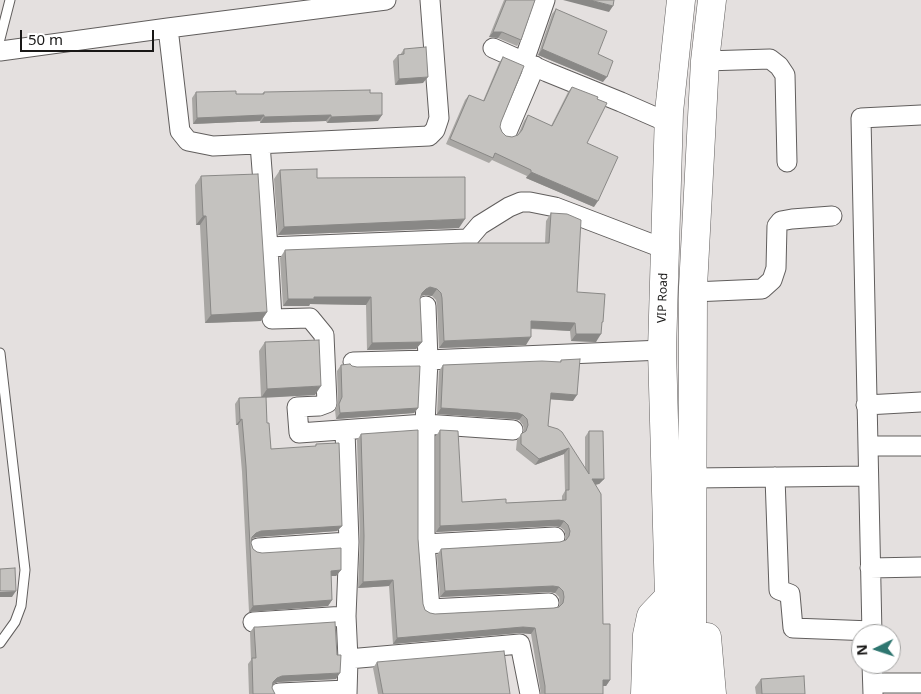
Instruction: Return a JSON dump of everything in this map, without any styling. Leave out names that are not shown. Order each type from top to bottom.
[{"type":"main road","name":"VIP Road","points":[[681,0],[669,112],[662,350],[669,597],[681,637]]},
{"type":"main road","points":[[668,694],[681,637],[692,570],[693,292],[705,61],[712,0]]},
{"type":"main road","points":[[692,570],[704,603],[712,694]]},
{"type":"main road","points":[[646,694],[647,635],[651,616],[669,597]]},
{"type":"main road","points":[[681,637],[690,694]]},
{"type":"street","points":[[0,51],[386,0]]},
{"type":"street","points":[[168,28],[180,131],[188,141],[214,146],[429,136],[435,130],[439,118],[430,0]]},
{"type":"street","points":[[507,132],[530,64],[545,0]]},
{"type":"street","points":[[493,48],[669,123]]},
{"type":"street","points":[[705,61],[770,59],[779,66],[784,75],[787,162]]},
{"type":"street","points":[[872,624],[861,118],[921,115]]},
{"type":"street","points":[[260,144],[272,319],[310,318],[324,335],[327,403],[319,406],[297,407],[299,433],[424,424],[513,430]]},
{"type":"street","points":[[268,247],[468,239],[480,225],[509,207],[521,202],[530,202],[555,207],[665,249]]},
{"type":"street","points":[[693,292],[762,289],[772,280],[776,268],[777,226],[781,221],[832,216]]},
{"type":"street","points":[[426,306],[428,360],[424,424],[425,544],[430,609],[549,603]]},
{"type":"street","points":[[353,362],[662,350]]},
{"type":"street","points":[[866,405],[921,402]]},
{"type":"street","points":[[279,694],[347,692],[346,616],[349,542],[345,431]]},
{"type":"street","points":[[868,446],[921,446]]},
{"type":"street","points":[[693,478],[868,476]]},
{"type":"street","points":[[775,477],[779,590],[790,594],[793,628],[851,632]]},
{"type":"street","points":[[425,544],[555,537]]},
{"type":"street","points":[[258,548],[349,542]]},
{"type":"street","points":[[870,568],[921,567]]},
{"type":"street","points":[[253,622],[346,616]]},
{"type":"street","points":[[348,659],[520,644],[530,694]]},
{"type":"street","points":[[872,674],[873,689],[921,683]]},
{"type":"lane","points":[[0,39],[10,0]]},
{"type":"lane","points":[[0,353],[26,570],[21,606],[15,622],[0,643]]},
{"type":"building","points":[[506,0],[535,0],[521,40],[502,32],[493,32]]},
{"type":"building","points":[[590,0],[614,0],[613,6]]},
{"type":"building","points":[[556,9],[607,31],[598,54],[613,61],[607,77],[542,49]]},
{"type":"building","points":[[426,47],[428,77],[399,79],[398,55],[404,54],[404,49]]},
{"type":"building","points":[[503,57],[524,66],[501,122],[500,127],[506,136],[518,135],[528,115],[552,126],[572,87],[598,97],[597,99],[607,103],[587,143],[618,157],[598,201],[531,172],[531,170],[495,153],[493,158],[450,139],[469,95],[484,101]]},
{"type":"building","points":[[370,90],[370,93],[382,93],[382,115],[264,117],[264,115],[197,118],[196,92],[236,91],[236,94],[264,94],[264,92]]},
{"type":"building","points":[[317,169],[317,178],[465,177],[465,219],[284,227],[280,170]]},
{"type":"building","points":[[258,174],[267,312],[211,315],[206,216],[203,216],[201,176]]},
{"type":"building","points":[[551,213],[567,214],[581,220],[577,292],[605,294],[601,334],[576,334],[575,323],[531,321],[531,337],[444,341],[441,293],[437,289],[430,287],[422,293],[420,299],[422,342],[372,343],[371,297],[288,299],[285,250],[464,243],[549,243]]},
{"type":"building","points":[[319,340],[321,386],[267,389],[265,342]]},
{"type":"building","points":[[580,359],[577,395],[551,393],[548,426],[562,432],[589,474],[589,431],[603,431],[604,479],[592,479],[601,494],[603,624],[610,624],[610,680],[603,680],[603,694],[545,694],[535,628],[523,627],[397,638],[393,580],[363,582],[364,536],[361,434],[418,430],[418,539],[425,610],[435,614],[559,607],[563,603],[563,591],[559,587],[553,586],[445,591],[441,549],[560,542],[566,540],[570,531],[564,521],[559,520],[440,526],[440,430],[458,431],[462,502],[506,499],[506,503],[566,500],[566,490],[569,490],[569,448],[539,459],[521,444],[521,434],[526,431],[528,425],[527,419],[523,415],[518,413],[441,408],[443,365],[561,362],[561,360]]},
{"type":"building","points":[[350,364],[357,367],[420,366],[418,408],[340,413],[339,404],[342,397],[341,365]]},
{"type":"building","points":[[266,397],[271,449],[339,443],[342,526],[261,531],[252,537],[251,543],[253,549],[262,553],[341,548],[341,570],[331,571],[332,600],[253,606],[246,466],[239,398]]},
{"type":"building","points":[[15,568],[16,591],[0,591],[0,569]]},
{"type":"building","points":[[335,622],[337,655],[341,655],[340,673],[282,676],[273,682],[272,688],[275,694],[253,694],[252,658],[256,658],[254,627]]},
{"type":"building","points":[[504,651],[510,694],[383,694],[377,662]]},
{"type":"building","points":[[804,676],[805,694],[762,694],[761,679]]}]
